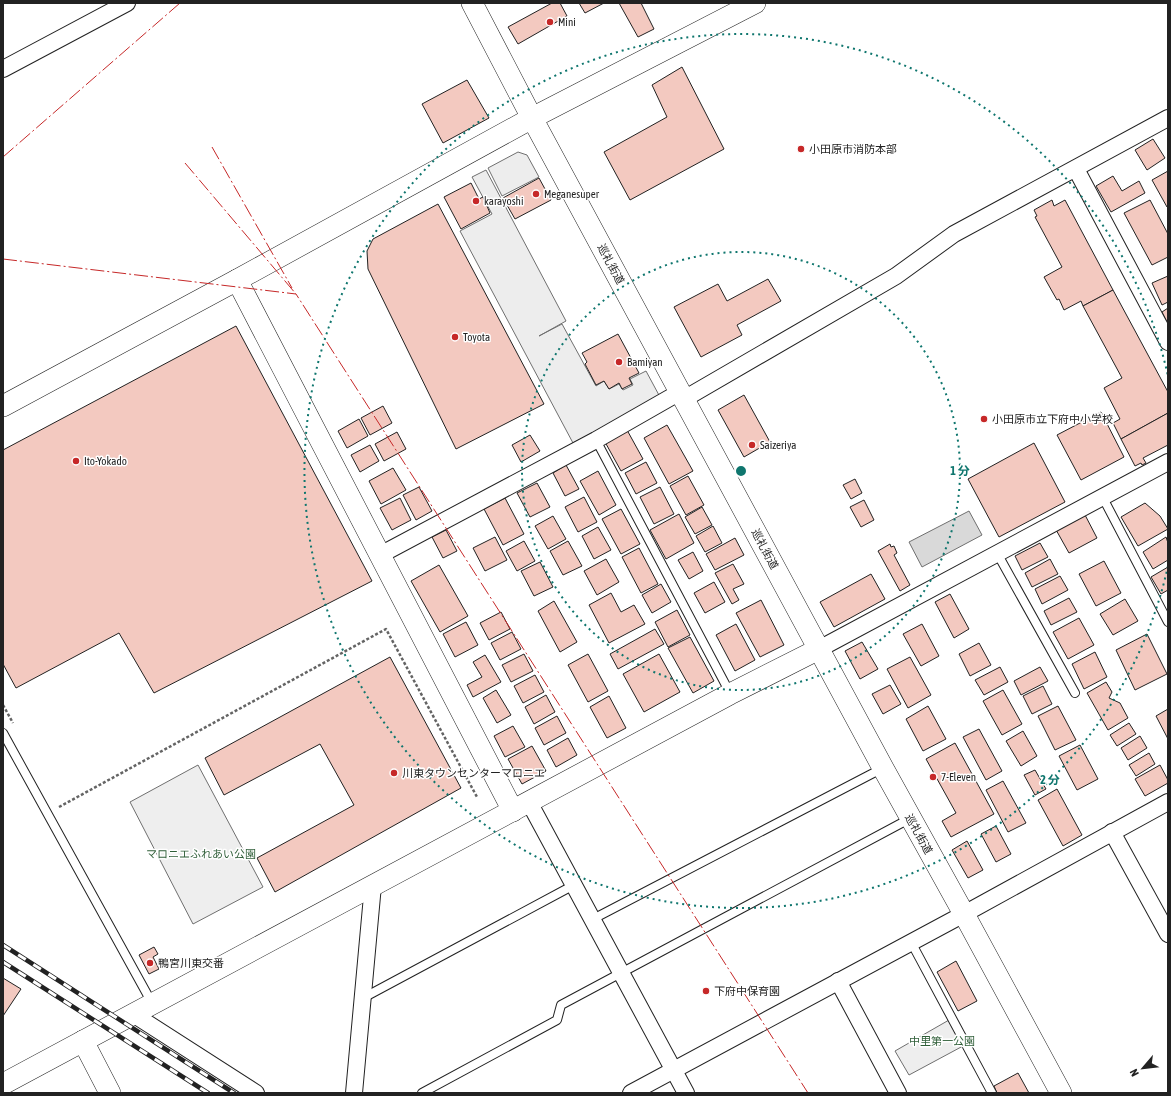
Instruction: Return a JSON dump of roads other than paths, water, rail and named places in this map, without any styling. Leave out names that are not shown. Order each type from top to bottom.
[{"type":"street","points":[[3,69],[127,3]]},
{"type":"street","name":"巡礼街道","points":[[472,3],[532,118],[883,768],[1061,1093]]},
{"type":"street","points":[[3,406],[237,280],[532,118],[755,3]]},
{"type":"street","points":[[380,555],[682,395],[896,276],[954,234],[1168,118]]},
{"type":"street","points":[[1076,169],[1168,342]]},
{"type":"street","points":[[237,280],[380,555],[521,806],[574,885],[686,1093]]},
{"type":"street","points":[[3,1084],[730,694],[819,649],[1102,496],[1168,462]]},
{"type":"street","points":[[631,1093],[964,914],[1168,802]]},
{"type":"street","points":[[1112,832],[1168,934]]},
{"type":"street","points":[[354,1093],[373,885]]},
{"type":"street","points":[[838,981],[898,1093]]},
{"type":"street","points":[[133,1014],[256,1093]]},
{"type":"street","points":[[82,1041],[110,1093]]},
{"type":"lane","points":[[596,440],[730,694]]},
{"type":"lane","points":[[1102,496],[1168,622]]},
{"type":"lane","points":[[997,553],[1075,693]]},
{"type":"lane","points":[[3,733],[152,1003]]},
{"type":"lane","points":[[593,919],[883,768]]},
{"type":"lane","points":[[422,1093],[557,1020],[561,1005],[622,974],[911,818]]},
{"type":"lane","points":[[363,998],[574,885]]},
{"type":"lane","points":[[911,942],[992,1093]]},
{"type":"railway","points":[[3,945],[234,1093]]},
{"type":"railway","points":[[3,962],[208,1093]]},
{"type":"place","name":"Mini","points":[[550,22]]},
{"type":"place","name":"小田原市消防本部","points":[[801,149]]},
{"type":"place","name":"Meganesuper","points":[[536,194]]},
{"type":"place","name":"karayoshi","points":[[476,201]]},
{"type":"place","name":"Toyota","points":[[455,337]]},
{"type":"place","name":"Bamiyan","points":[[619,362]]},
{"type":"place","name":"小田原市立下府中小学校","points":[[984,419]]},
{"type":"place","name":"Saizeriya","points":[[752,445]]},
{"type":"place","name":"Ito-Yokado","points":[[76,461]]},
{"type":"place","name":"川東タウンセンターマロニエ","points":[[394,773]]},
{"type":"place","name":"7-Eleven","points":[[933,777]]},
{"type":"place","name":"鴨宮川東交番","points":[[150,963]]},
{"type":"place","name":"下府中保育園","points":[[706,991]]},
{"type":"park label","name":"マロニエふれあい公園","points":[[201,854]]},
{"type":"park label","name":"中里第一公園","points":[[942,1041]]}]
